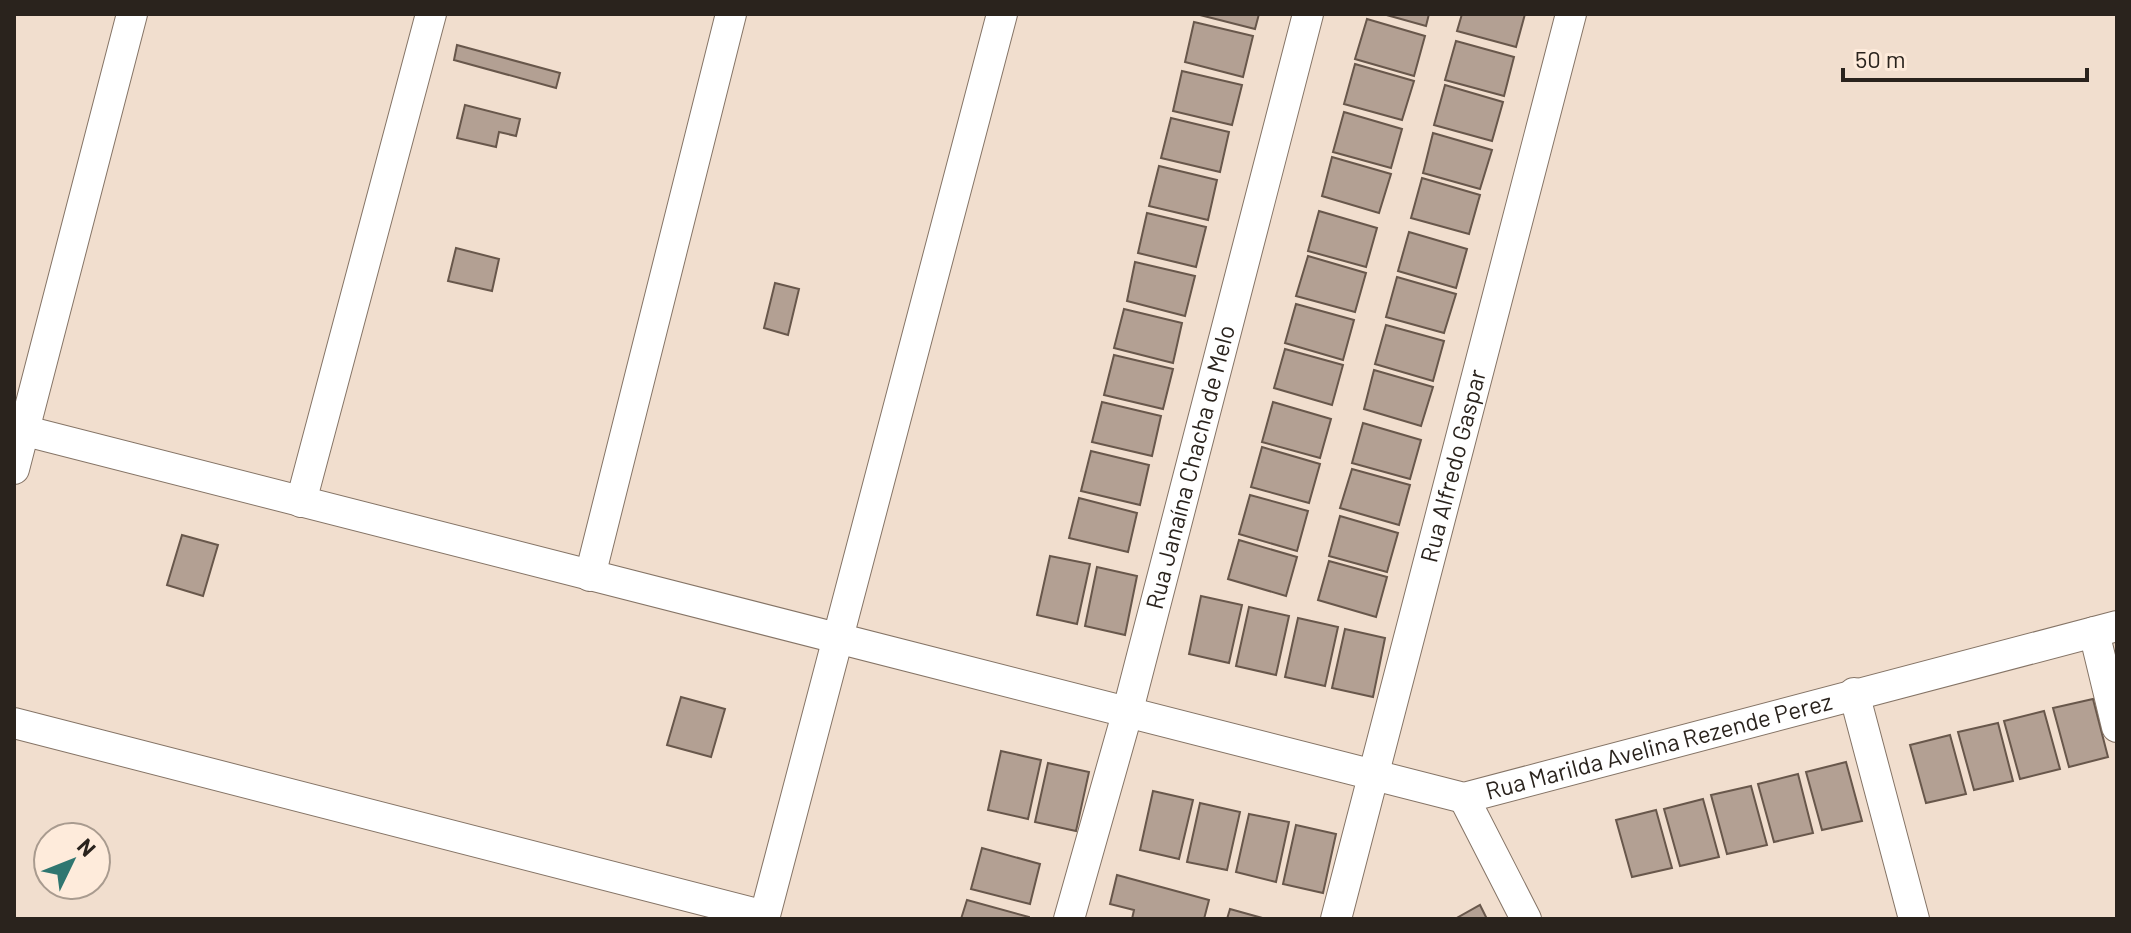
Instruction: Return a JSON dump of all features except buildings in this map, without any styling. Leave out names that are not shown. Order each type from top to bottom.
[{"type":"street","points":[[14,469],[19,429],[132,14]]},
{"type":"street","points":[[301,502],[431,14]]},
{"type":"street","points":[[590,576],[731,14]]},
{"type":"street","points":[[14,723],[764,918],[1002,14]]},
{"type":"street","name":"Rua Janaína Chacha de Melo","points":[[1069,919],[1127,714],[1308,14]]},
{"type":"street","name":"Rua Alfredo Gaspar","points":[[1336,919],[1571,14]]},
{"type":"street","name":"Rua Marilda Avelina Rezende Perez","points":[[19,429],[1014,686],[1464,798],[2105,629]]},
{"type":"street","points":[[2105,629],[2117,727]]},
{"type":"street","points":[[1854,693],[1914,919]]},
{"type":"street","points":[[1464,798],[1526,919]]}]
